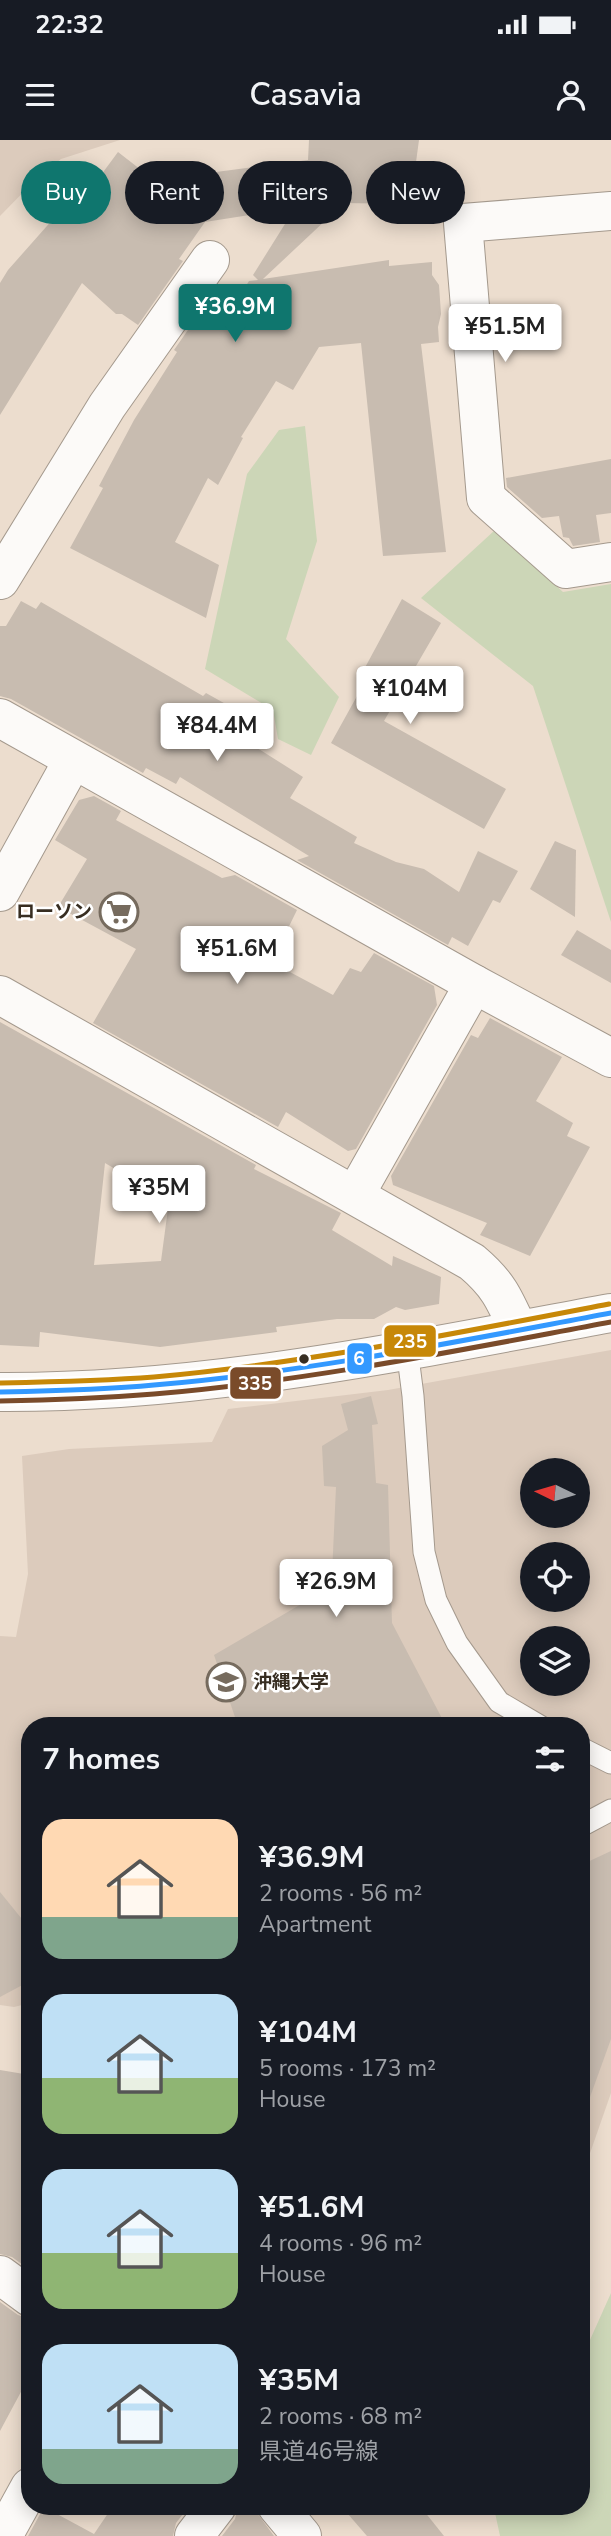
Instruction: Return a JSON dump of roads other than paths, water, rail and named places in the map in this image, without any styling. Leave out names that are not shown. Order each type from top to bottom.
[{"type":"street","points":[[611,211],[463,223],[486,498],[566,569],[611,562]]},
{"type":"street","points":[[0,580],[107,406],[210,260]]},
{"type":"street","points":[[0,718],[611,1058]]},
{"type":"street","points":[[0,892],[73,760]]},
{"type":"street","points":[[355,1195],[474,984]]},
{"type":"street","points":[[0,995],[472,1262],[492,1280],[505,1300],[518,1329]]},
{"type":"street","points":[[0,1392],[89,1390],[247,1376],[611,1313]]},
{"type":"street","points":[[0,2275],[21,2290]]},
{"type":"street","points":[[3,2536],[21,2503]]},
{"type":"street","points":[[194,2536],[210,2515]]},
{"type":"street","points":[[284,2515],[302,2536]]},
{"type":"lane","points":[[407,1349],[424,1552],[436,1600],[457,1643],[508,1717]]},
{"type":"lane","points":[[499,1702],[525,1717]]},
{"type":"lane","points":[[590,1752],[611,1763]]},
{"type":"lane","points":[[590,1821],[611,1810]]},
{"type":"place","name":"ローソン","points":[[119,912]]},
{"type":"place","name":"沖縄大学","points":[[226,1682]]}]
